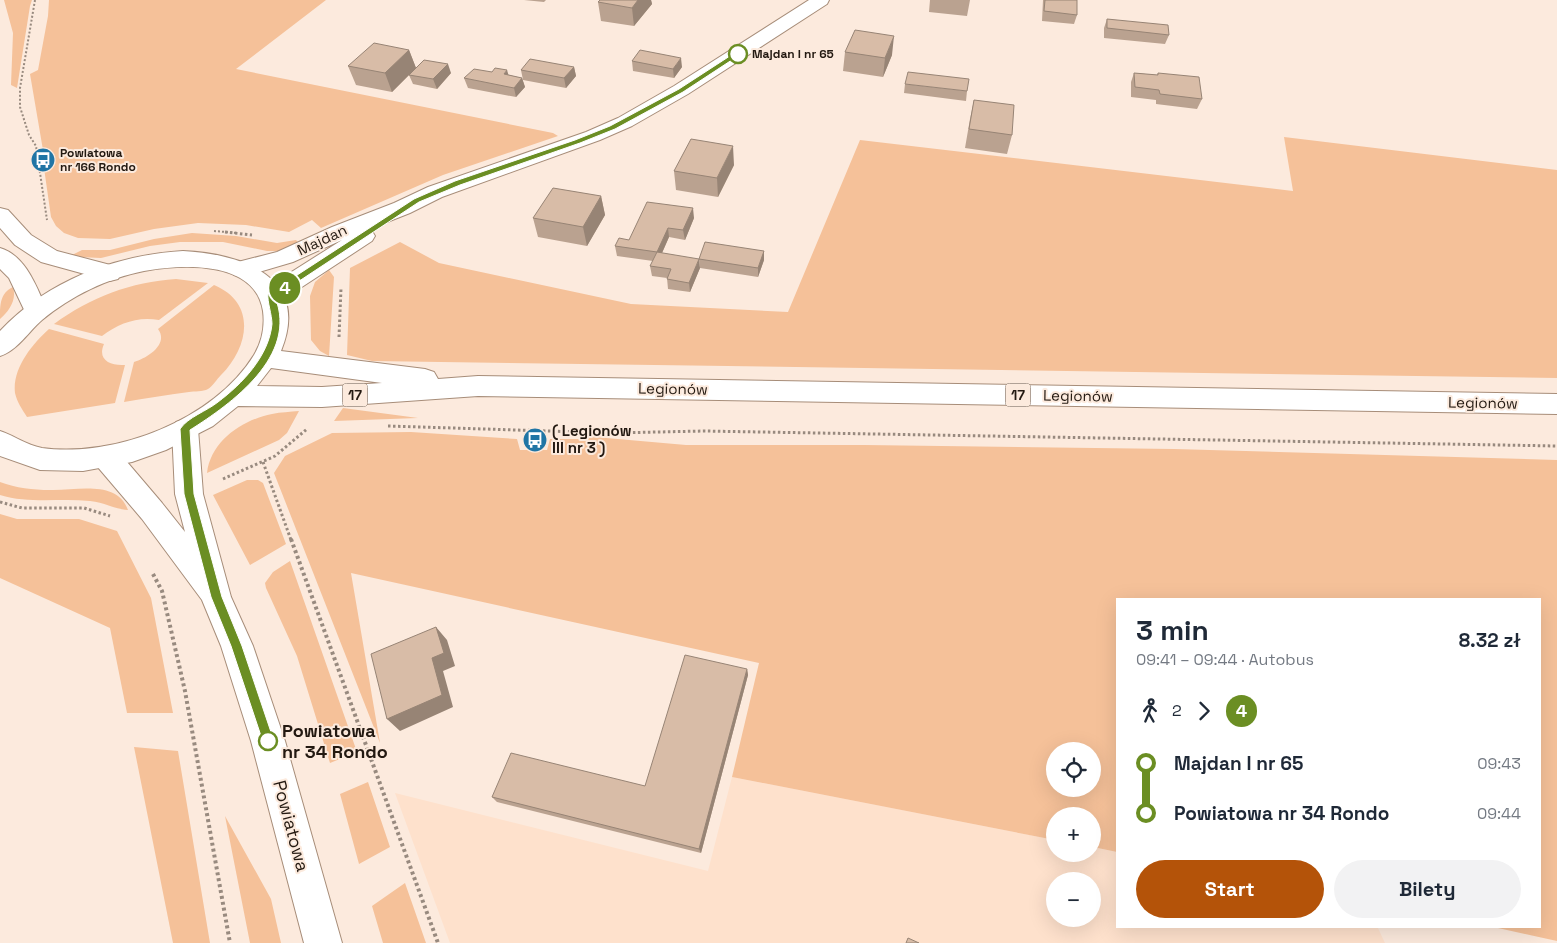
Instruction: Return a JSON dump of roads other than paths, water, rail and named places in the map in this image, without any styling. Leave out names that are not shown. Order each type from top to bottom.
[{"type":"main road","name":"Majdan","points":[[242,269],[285,257],[340,232],[402,208],[435,192],[593,136],[632,118],[681,90],[821,0]]},
{"type":"main road","name":"Majdan","points":[[271,296],[377,228],[402,208]]},
{"type":"main road","points":[[0,215],[23,240],[49,257],[110,273]]},
{"type":"main road","points":[[0,256],[19,274],[36,312]]},
{"type":"main road","points":[[0,347],[36,312],[71,290],[110,273],[150,262],[176,259],[212,261],[242,269],[264,286],[271,296],[274,305],[276,325],[265,358],[251,377],[232,396],[185,429],[146,446],[106,457],[66,461],[21,453],[0,442]]},
{"type":"main road","name":"Legionów","points":[[265,358],[478,386]]},
{"type":"main road","name":"Legionów","points":[[232,396],[322,397],[478,386],[1557,404]]},
{"type":"main road","name":"Powiatowa","points":[[185,429],[189,494],[216,597],[237,646],[268,741],[322,943]]},
{"type":"main road","name":"Powiatowa","points":[[106,457],[152,511],[216,597]]},
{"type":"place","name":"Majdan I nr 65","points":[[738,54]]},
{"type":"place","name":"Powiatowa nr 166 Rondo","points":[[43,160]]},
{"type":"place","name":"( Legionów III nr 3 )","points":[[535,440]]},
{"type":"place","name":"Powiatowa nr 34 Rondo","points":[[268,741]]}]
